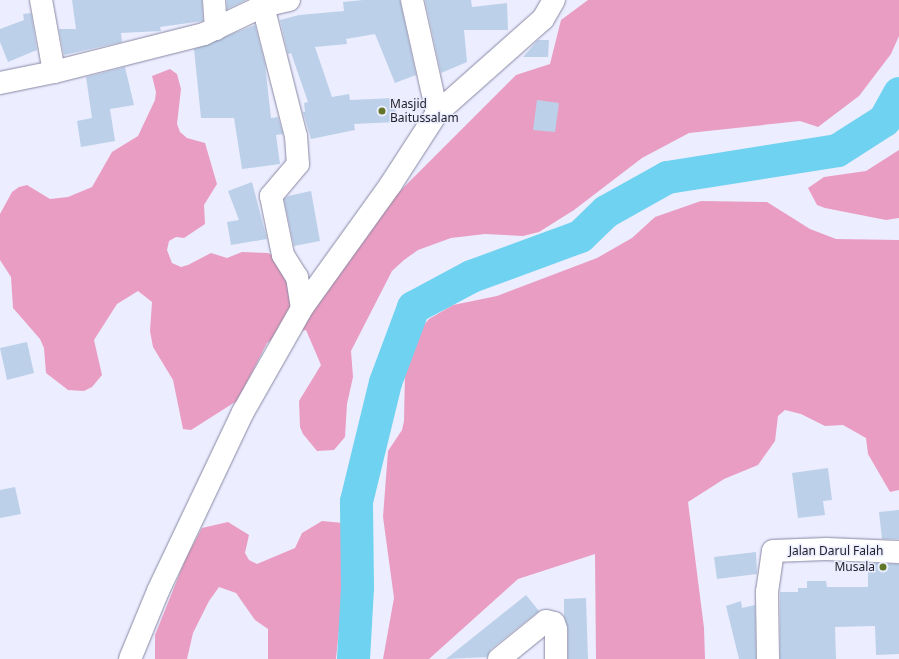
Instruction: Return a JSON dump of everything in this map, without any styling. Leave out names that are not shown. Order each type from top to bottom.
[{"type":"street","points":[[41,0],[54,72]]},
{"type":"street","points":[[214,0],[216,29]]},
{"type":"street","points":[[0,83],[54,72],[216,29],[262,6],[289,0]]},
{"type":"street","points":[[412,0],[437,113]]},
{"type":"street","points":[[130,659],[158,590],[243,412],[302,308],[391,184],[437,113],[538,23],[554,0]]},
{"type":"street","points":[[262,6],[296,136],[298,164],[271,196],[283,255],[297,277],[302,308]]},
{"type":"street","name":"Jalan Darul Falah","points":[[768,659],[767,592],[773,551],[826,549],[899,552]]},
{"type":"street","points":[[499,659],[546,621],[554,623],[556,659]]},
{"type":"shaded area","points":[[588,0],[899,0],[899,36],[891,54],[859,96],[818,127],[800,121],[689,133],[642,158],[574,210],[539,232],[523,236],[485,234],[451,238],[418,250],[404,260],[392,271],[351,351],[353,377],[347,404],[345,437],[334,450],[317,451],[303,434],[300,427],[299,401],[321,365],[306,330],[279,334],[267,343],[244,388],[243,397],[191,430],[183,429],[173,380],[153,347],[150,331],[152,302],[138,291],[117,304],[94,340],[102,375],[92,387],[84,391],[68,390],[46,373],[44,348],[40,339],[13,308],[11,277],[0,260],[0,214],[12,192],[19,187],[27,185],[50,199],[68,197],[92,187],[112,152],[138,136],[155,100],[156,92],[152,76],[170,69],[177,74],[181,89],[177,124],[180,132],[187,138],[205,143],[217,184],[204,205],[205,224],[184,238],[176,237],[169,241],[167,250],[172,263],[181,267],[211,253],[227,258],[242,252],[268,253],[276,257],[290,284],[333,279],[363,228],[516,75],[550,64],[561,20]]},
{"type":"shaded area","points":[[899,150],[899,218],[886,220],[825,208],[817,205],[808,188],[824,177],[866,171]]},
{"type":"shaded area","points":[[701,201],[767,202],[810,229],[836,239],[899,240],[899,490],[890,492],[868,454],[866,438],[843,425],[825,426],[801,414],[785,410],[778,416],[775,441],[758,465],[724,479],[688,502],[704,628],[705,659],[596,659],[595,554],[518,579],[429,659],[383,659],[394,598],[383,517],[388,451],[402,430],[404,421],[405,371],[413,338],[429,319],[453,305],[497,296],[597,258],[632,238],[655,217]]},
{"type":"shaded area","points":[[322,521],[343,523],[347,595],[340,620],[336,659],[268,659],[268,629],[255,620],[236,593],[219,587],[209,601],[193,633],[187,659],[155,659],[155,635],[186,558],[202,528],[228,522],[249,535],[245,553],[249,560],[257,564],[295,548],[302,533]]},
{"type":"building","points":[[72,0],[202,0],[203,21],[160,27],[161,31],[121,33],[122,42],[64,55],[59,29],[76,29]]},
{"type":"building","points":[[227,0],[246,0],[227,9]]},
{"type":"building","points":[[363,0],[400,0],[416,75],[395,83],[375,34],[346,39],[347,44],[315,47],[332,97],[349,94],[350,100],[395,98],[396,122],[354,124],[355,130],[311,139],[303,112],[305,112],[304,103],[308,102],[291,53],[288,54],[280,20],[299,15],[344,11],[343,2]]},
{"type":"building","points":[[425,0],[471,0],[472,7],[507,3],[508,30],[464,30],[467,62],[441,73]]},
{"type":"building","points":[[31,13],[37,50],[8,62],[0,42],[0,29],[24,20],[23,14]]},
{"type":"building","points":[[255,25],[265,64],[271,118],[278,117],[283,134],[276,135],[280,164],[242,169],[234,118],[201,118],[194,49]]},
{"type":"building","points":[[538,40],[549,40],[548,57],[523,57]]},
{"type":"building","points":[[125,67],[134,105],[110,109],[115,141],[81,147],[77,121],[92,118],[86,77]]},
{"type":"building","points":[[537,100],[559,103],[555,132],[533,130]]},
{"type":"building","points":[[252,182],[267,239],[231,245],[227,222],[239,220],[228,191]]},
{"type":"building","points":[[311,191],[320,241],[294,246],[284,199],[288,196]]},
{"type":"building","points":[[27,342],[34,373],[7,380],[0,348]]},
{"type":"building","points":[[828,468],[832,500],[823,501],[825,515],[798,518],[792,473]]},
{"type":"building","points":[[15,487],[21,514],[0,518],[0,490]]},
{"type":"building","points":[[899,510],[899,539],[882,539],[879,512]]},
{"type":"building","points":[[756,552],[757,574],[717,579],[714,557]]},
{"type":"building","points":[[868,563],[899,564],[899,654],[876,655],[875,626],[835,627],[836,659],[780,659],[780,592],[798,592],[798,588],[807,588],[807,581],[826,581],[827,587],[868,587]]},
{"type":"building","points":[[526,595],[539,611],[491,649],[487,657],[446,659]]},
{"type":"building","points":[[586,598],[588,659],[568,659],[568,629],[564,616],[564,599]]},
{"type":"building","points":[[741,601],[742,608],[755,605],[756,659],[739,659],[726,606]]},
{"type":"waterway","points":[[353,659],[357,587],[356,501],[385,382],[413,307],[471,276],[580,236],[606,211],[667,177],[837,150],[884,120],[899,93]]},
{"type":"place","name":"Masjid Baitussalam","points":[[382,111]]},
{"type":"place","name":"Musala","points":[[883,567]]}]
